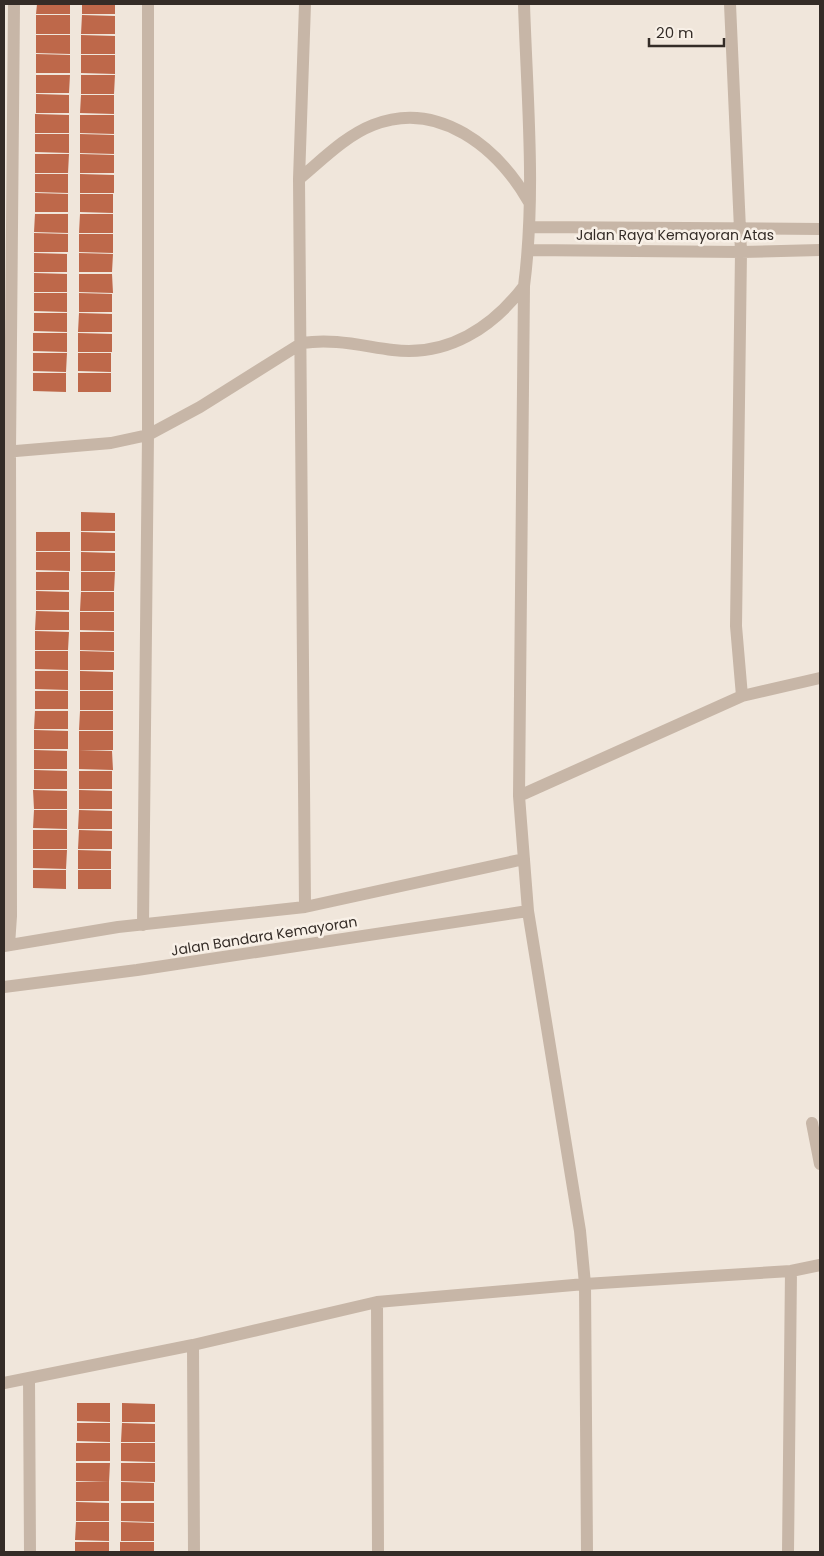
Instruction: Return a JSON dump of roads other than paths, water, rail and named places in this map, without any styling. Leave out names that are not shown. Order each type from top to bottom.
[{"type":"street","points":[[6,945],[11,916],[7,452],[14,4]]},
{"type":"street","points":[[142,925],[148,435],[148,4]]},
{"type":"street","points":[[305,4],[299,179],[302,343],[305,907]]},
{"type":"street","points":[[524,4],[531,204],[529,250],[524,286],[519,796],[528,911],[579,1221],[585,1284],[587,1552]]},
{"type":"street","points":[[730,4],[742,252],[736,626],[742,696]]},
{"type":"street","points":[[299,179],[352,136],[373,125],[394,120],[418,118],[445,123],[463,132],[494,154],[515,177],[531,204]]},
{"type":"street","name":"Jalan Raya Kemayoran Atas","points":[[530,228],[820,229]]},
{"type":"street","name":"Jalan Raya Kemayoran Atas","points":[[529,250],[742,252],[820,250]]},
{"type":"street","points":[[7,452],[111,443],[148,435],[200,407],[302,343],[336,340],[396,350],[443,346],[466,338],[489,324],[507,309],[524,286]]},
{"type":"street","points":[[519,796],[742,696],[820,678]]},
{"type":"street","name":"Jalan Bandara Kemayoran","points":[[6,945],[142,925],[305,907],[524,859]]},
{"type":"street","name":"Jalan Bandara Kemayoran","points":[[4,987],[137,970],[528,911]]},
{"type":"street","points":[[812,1123],[820,1164]]},
{"type":"street","points":[[4,1382],[193,1344],[378,1302],[585,1284],[791,1271],[820,1265]]},
{"type":"street","points":[[788,1552],[791,1271]]},
{"type":"street","points":[[378,1302],[378,1552]]},
{"type":"street","points":[[193,1344],[194,1552]]},
{"type":"street","points":[[29,1378],[30,1552]]}]
